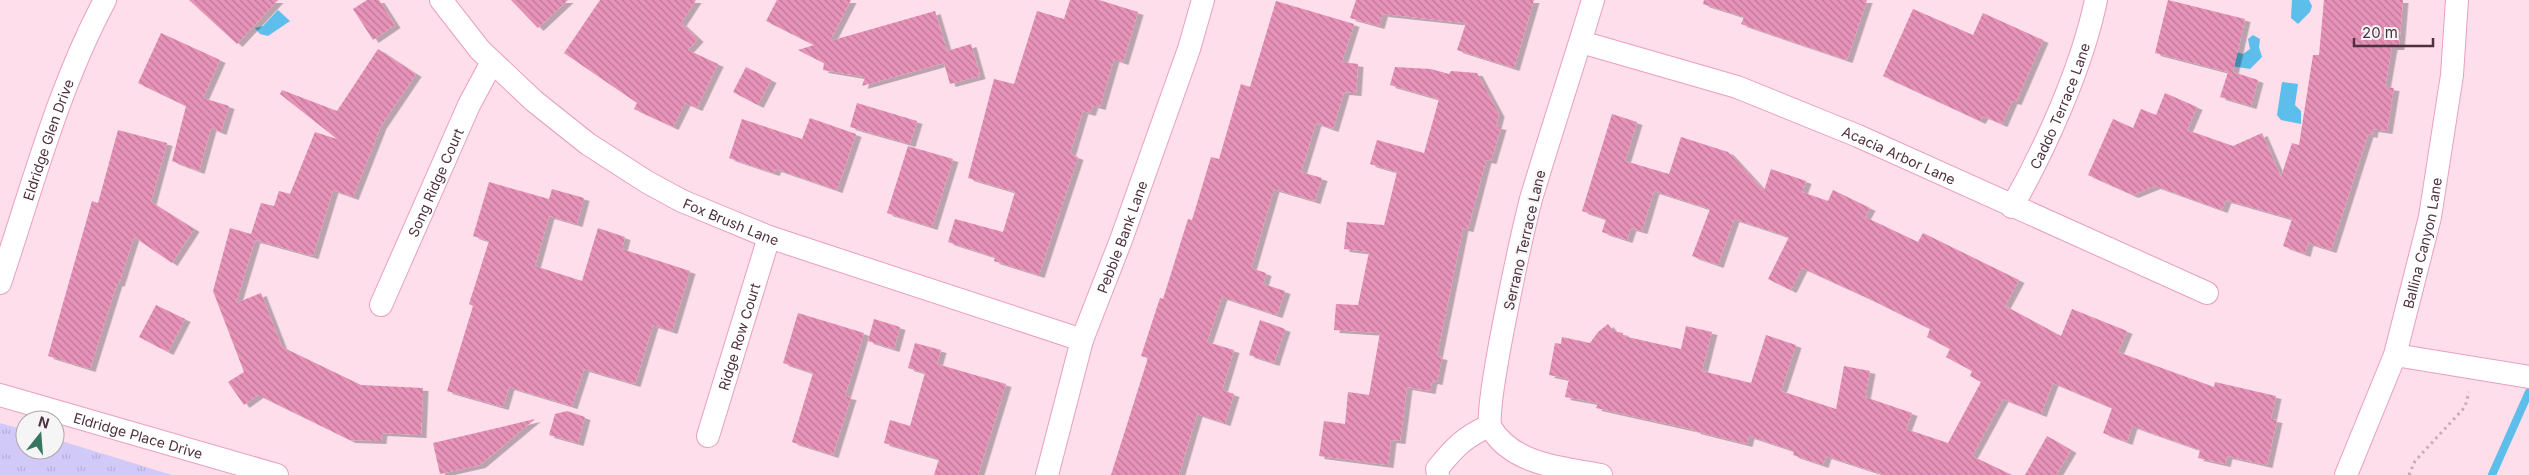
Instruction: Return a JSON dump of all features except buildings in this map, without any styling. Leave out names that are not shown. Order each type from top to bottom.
[{"type":"street","name":"Eldridge Glen Drive","points":[[0,283],[66,86],[88,31],[105,0]]},
{"type":"street","name":"Fox Brush Lane","points":[[441,0],[492,62],[534,101],[588,144],[647,182],[682,201],[769,237],[1082,340]]},
{"type":"street","name":"Pebble Bank Lane","points":[[1047,475],[1082,340],[1134,204],[1203,0]]},
{"type":"street","name":"Serrano Terrace Lane","points":[[1489,426],[1490,390],[1531,200],[1593,0]]},
{"type":"street","name":"Caddo Terrace Lane","points":[[2012,207],[2058,114],[2091,24],[2096,0]]},
{"type":"street","name":"Ballina Canyon Lane","points":[[2346,475],[2395,355],[2430,217],[2452,74],[2457,0]]},
{"type":"street","name":"Acacia Arbor Lane","points":[[1581,42],[1737,87],[1858,136],[2012,207],[2207,293]]},
{"type":"street","name":"Song Ridge Court","points":[[381,305],[469,105],[492,62]]},
{"type":"street","name":"Ridge Row Court","points":[[708,436],[769,237]]},
{"type":"street","points":[[2395,355],[2529,377]]},
{"type":"street","name":"Eldridge Place Drive","points":[[0,395],[277,475]]},
{"type":"street","points":[[1438,475],[1437,469],[1454,448],[1469,435],[1489,426],[1520,467],[1601,475]]},
{"type":"path","points":[[2409,475],[2415,461],[2465,407],[2474,369]]},
{"type":"green space","points":[[0,423],[15,427],[15,460],[65,460],[65,442],[172,475],[0,475]]},
{"type":"water","points":[[2292,0],[2309,0],[2312,6],[2310,12],[2298,24],[2291,18]]},
{"type":"water","points":[[278,10],[290,21],[268,36],[260,34],[255,28],[263,26]]},
{"type":"water","points":[[2253,35],[2260,39],[2259,47],[2262,57],[2250,69],[2232,66],[2236,52],[2243,54],[2250,49],[2248,39]]},
{"type":"water","points":[[2282,82],[2298,84],[2295,105],[2301,111],[2301,124],[2281,120],[2277,115]]},
{"type":"waterway","points":[[2492,475],[2529,392]]}]
